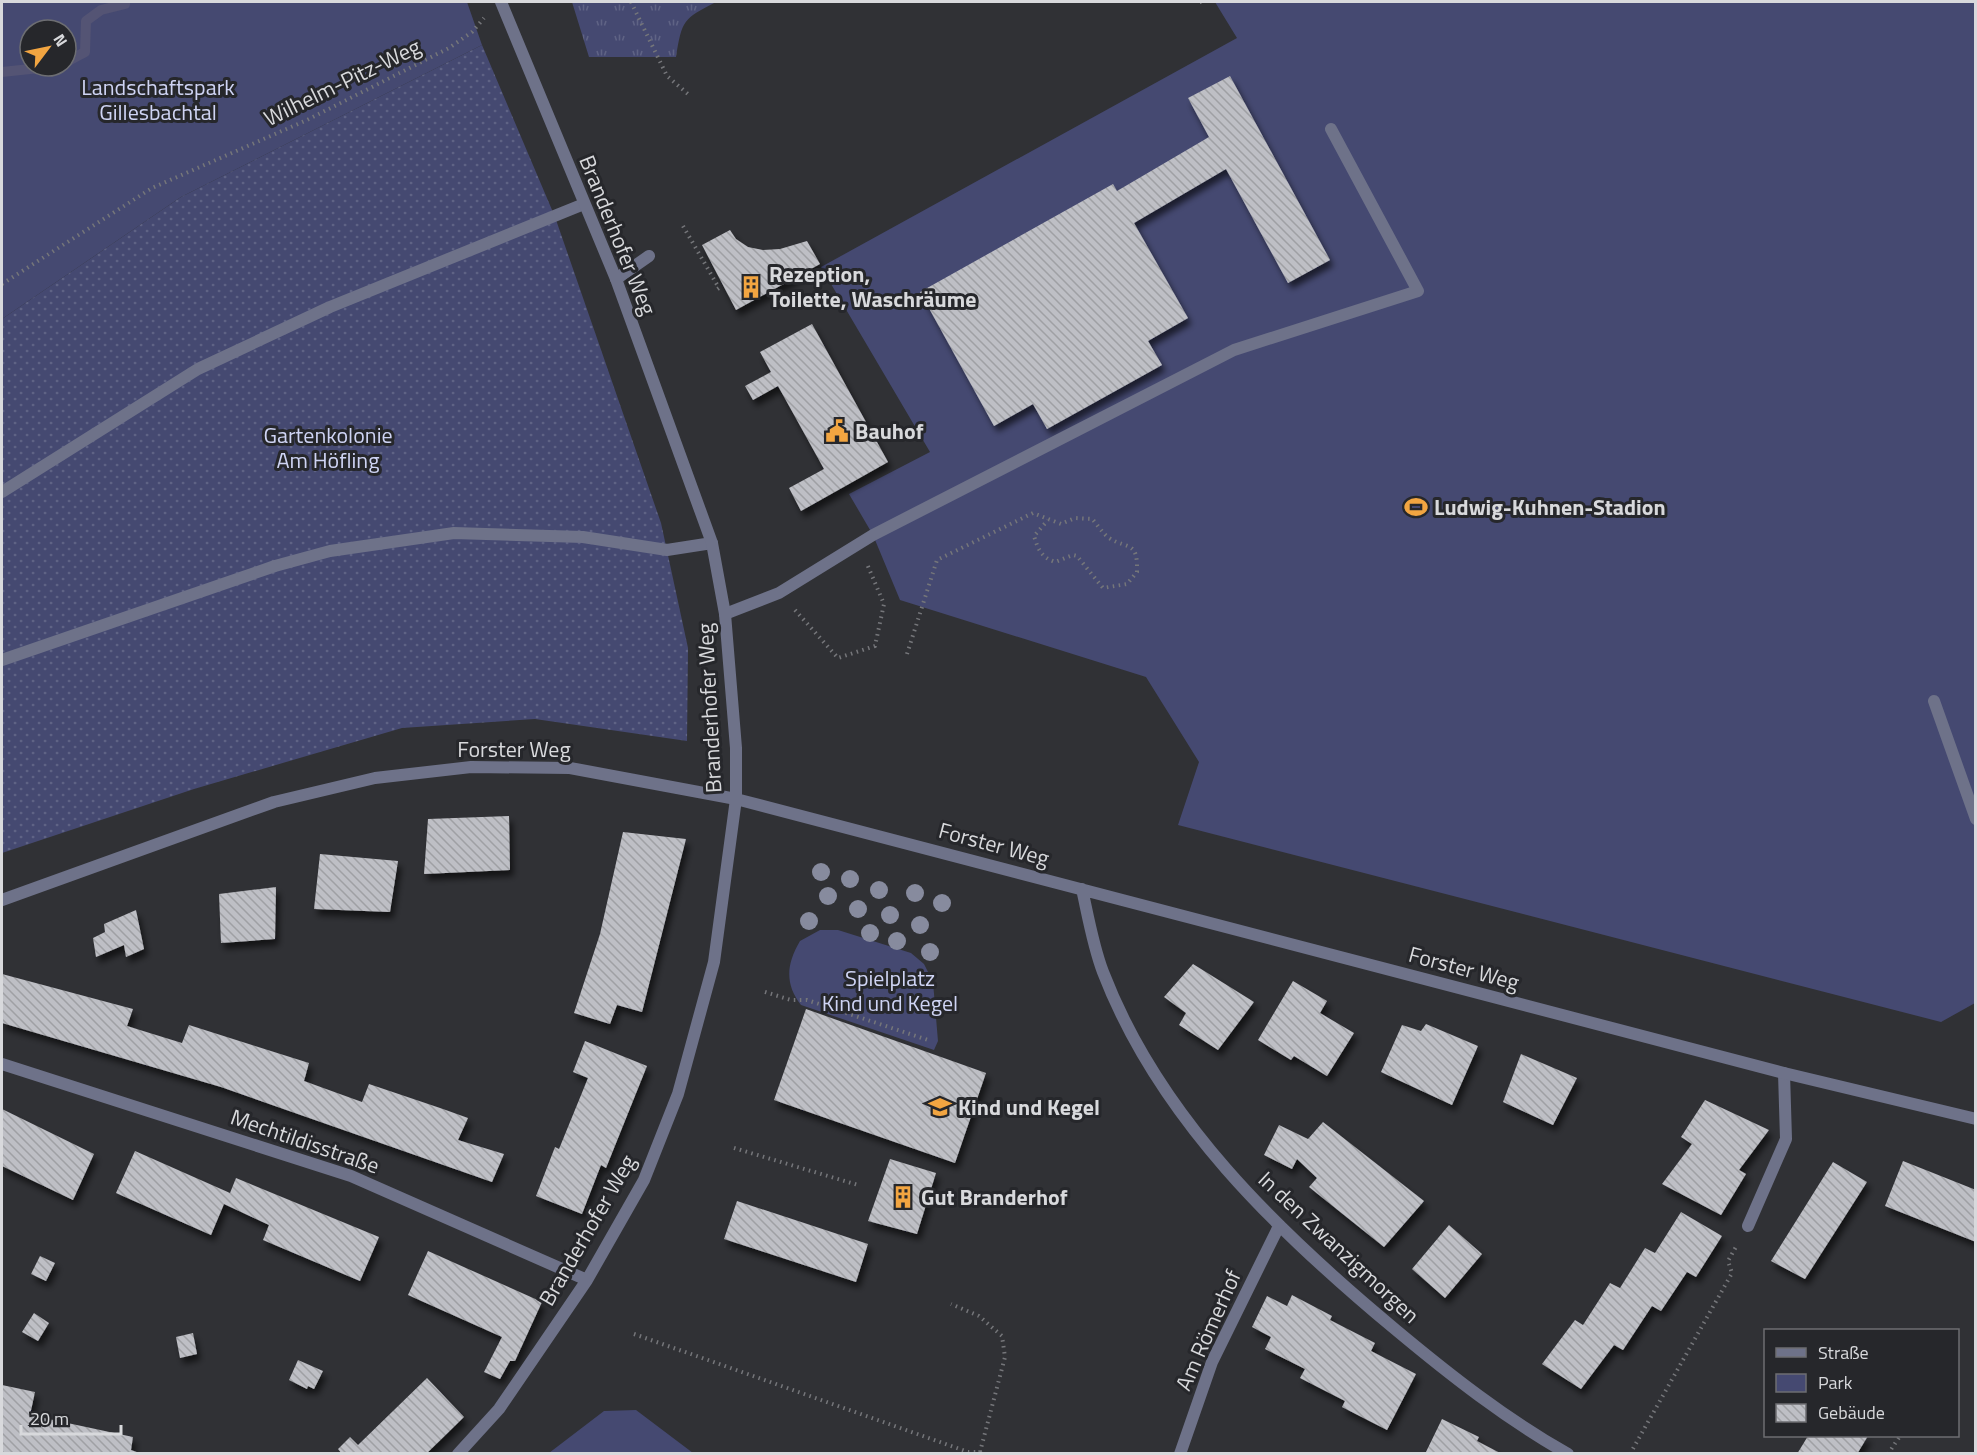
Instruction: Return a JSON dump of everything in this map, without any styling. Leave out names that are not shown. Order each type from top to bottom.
[{"type":"street","name":"Branderhofer Weg","points":[[458,1454],[499,1409],[587,1280],[644,1180],[678,1094],[714,962],[736,799],[736,748],[724,614],[712,543],[616,279],[496,5]]},
{"type":"street","points":[[724,614],[779,592],[859,544],[1234,350],[1418,291],[1331,129]]},
{"type":"street","points":[[2,492],[198,369],[330,307],[584,204]]},
{"type":"street","points":[[616,279],[649,256]]},
{"type":"street","points":[[2,660],[275,566],[330,551],[454,533],[583,537],[667,550],[712,543]]},
{"type":"street","points":[[1934,700],[1976,819]]},
{"type":"street","name":"Forster Weg","points":[[2,900],[274,802],[375,778],[471,767],[570,768],[736,799],[1784,1073],[1976,1119]]},
{"type":"street","name":"In den Zwanzigmorgen","points":[[1082,889],[1102,972],[1145,1059],[1202,1142],[1279,1226],[1365,1305],[1443,1369],[1527,1430],[1568,1454]]},
{"type":"street","name":"Mechtildisstraße","points":[[2,1064],[351,1176],[587,1280]]},
{"type":"street","points":[[1748,1226],[1786,1139],[1784,1073]]},
{"type":"street","name":"Am Römerhof","points":[[1180,1454],[1212,1362],[1279,1226]]},
{"type":"path","points":[[631,2],[667,76],[688,94]]},
{"type":"path","name":"Wilhelm-Pitz-Weg","points":[[2,284],[152,188],[307,120],[449,48],[472,32],[496,5]]},
{"type":"path","points":[[684,226],[719,288],[715,291]]},
{"type":"path","points":[[907,654],[938,560],[1033,513],[1061,524],[1075,518],[1092,519],[1109,538],[1126,543],[1133,551],[1137,558],[1137,572],[1127,584],[1103,588],[1077,556],[1072,555],[1054,562],[1047,559],[1037,548],[1034,536],[1048,520]]},
{"type":"path","points":[[779,592],[838,658],[875,646],[884,604],[859,544]]},
{"type":"path","points":[[765,992],[791,1000],[807,1000],[928,1040]]},
{"type":"path","points":[[734,1148],[858,1185]]},
{"type":"path","points":[[1630,1454],[1732,1273],[1728,1261],[1737,1243]]},
{"type":"path","points":[[951,1304],[979,1316],[1002,1335],[1005,1357],[980,1452]]},
{"type":"path","points":[[633,1334],[968,1452],[986,1454]]},
{"type":"path","points":[[1887,1454],[1899,1437]]},
{"type":"green space","name":"Landschaftspark Gillesbachtal","points":[[2,2],[467,2],[482,45],[181,197],[2,319]]},
{"type":"green space","points":[[572,2],[716,2],[690,17],[686,22],[680,35],[676,57],[589,57]]},
{"type":"green space","name":"Ludwig-Kuhnen-Stadion","points":[[1215,2],[1975,2],[1975,1003],[1941,1022],[1178,825],[1199,762],[1146,677],[900,600],[873,535],[849,494],[930,452],[821,267],[1237,38]]},
{"type":"green space","name":"Gartenkolonie Am Höfling","points":[[482,45],[555,217],[661,523],[688,648],[687,741],[535,719],[402,728],[194,789],[2,853],[2,319],[181,197]]},
{"type":"green space","name":"Spielplatz Kind und Kegel","points":[[820,930],[838,930],[911,953],[924,964],[933,982],[938,1041],[934,1050],[801,1005],[790,982],[792,958],[800,941]]},
{"type":"green space","points":[[636,1410],[693,1453],[549,1453],[604,1411]]},
{"type":"building","points":[[1230,76],[1330,260],[1288,283],[1226,169],[1134,223],[1188,318],[1148,341],[1162,365],[1047,429],[1033,404],[994,426],[920,292],[1113,184],[1117,191],[1209,137],[1188,98]]},
{"type":"building","name":"Rezeption, Toilette, Waschräume","points":[[730,230],[736,239],[748,247],[763,250],[780,249],[807,241],[820,264],[736,310],[702,245]]},
{"type":"building","name":"Bauhof","points":[[812,324],[888,462],[801,511],[789,488],[824,469],[778,386],[753,400],[745,386],[771,372],[760,352]]},
{"type":"building","points":[[509,816],[510,870],[424,874],[428,819]]},
{"type":"building","points":[[623,832],[686,839],[642,1012],[617,1005],[610,1024],[574,1013],[600,934]]},
{"type":"building","points":[[320,854],[398,861],[390,912],[314,909]]},
{"type":"building","points":[[276,887],[275,939],[221,943],[219,894]]},
{"type":"building","points":[[136,910],[144,949],[126,957],[124,945],[96,957],[93,938],[105,932],[104,924]]},
{"type":"building","points":[[1193,964],[1254,1002],[1218,1050],[1179,1025],[1186,1013],[1164,997]]},
{"type":"building","points":[[2,974],[133,1009],[127,1026],[182,1043],[189,1025],[309,1063],[304,1081],[362,1102],[369,1084],[443,1109],[468,1118],[458,1140],[504,1154],[492,1182],[221,1087],[2,1023]]},
{"type":"building","points":[[1293,981],[1327,1001],[1320,1013],[1354,1033],[1327,1076],[1294,1056],[1291,1060],[1258,1040]]},
{"type":"building","points":[[806,1009],[986,1073],[955,1163],[774,1100]]},
{"type":"building","points":[[1426,1024],[1478,1046],[1452,1105],[1381,1072],[1402,1025],[1421,1031]]},
{"type":"building","points":[[585,1041],[647,1066],[606,1168],[601,1165],[582,1214],[536,1196],[555,1147],[559,1149],[588,1078],[573,1072]]},
{"type":"building","points":[[1521,1054],[1577,1078],[1553,1125],[1503,1102]]},
{"type":"building","points":[[1705,1100],[1769,1130],[1739,1170],[1746,1174],[1721,1215],[1662,1184],[1692,1144],[1681,1137]]},
{"type":"building","points":[[2,1109],[94,1154],[73,1200],[2,1166]]},
{"type":"building","points":[[1323,1122],[1424,1201],[1384,1247],[1309,1187],[1317,1178],[1297,1159],[1292,1169],[1264,1155],[1279,1125],[1308,1139]]},
{"type":"building","points":[[135,1151],[230,1193],[236,1178],[379,1237],[360,1281],[263,1240],[269,1225],[224,1204],[211,1235],[116,1193]]},
{"type":"building","name":"Gut Branderhof","points":[[890,1159],[936,1173],[917,1234],[868,1221]]},
{"type":"building","points":[[1903,1161],[1976,1190],[1976,1242],[1885,1206]]},
{"type":"building","points":[[1833,1162],[1867,1182],[1805,1279],[1771,1261]]},
{"type":"building","points":[[737,1201],[868,1244],[856,1282],[724,1239]]},
{"type":"building","points":[[1681,1212],[1722,1236],[1696,1277],[1687,1272],[1661,1311],[1652,1306],[1623,1350],[1614,1345],[1581,1389],[1542,1364],[1575,1320],[1583,1325],[1610,1283],[1620,1288],[1645,1248],[1655,1253]]},
{"type":"building","points":[[1449,1225],[1482,1254],[1445,1298],[1412,1269]]},
{"type":"building","points":[[428,1251],[542,1302],[515,1361],[510,1361],[500,1379],[484,1372],[502,1337],[408,1295]]},
{"type":"building","points":[[40,1256],[55,1263],[46,1281],[31,1274]]},
{"type":"building","points":[[1292,1295],[1332,1316],[1330,1320],[1375,1343],[1371,1351],[1416,1374],[1387,1430],[1342,1407],[1345,1401],[1300,1378],[1305,1369],[1265,1349],[1271,1337],[1252,1327],[1267,1296],[1287,1306]]},
{"type":"building","points":[[34,1313],[49,1323],[38,1341],[22,1332]]},
{"type":"building","points":[[193,1333],[197,1354],[180,1358],[176,1337]]},
{"type":"building","points":[[298,1360],[323,1371],[314,1389],[308,1386],[307,1389],[289,1380]]},
{"type":"building","points":[[427,1378],[464,1417],[426,1454],[342,1454],[338,1449],[350,1437],[358,1445]]},
{"type":"building","points":[[2,1385],[35,1392],[30,1415],[133,1437],[131,1450],[142,1454],[2,1454]]},
{"type":"building","points":[[1442,1419],[1479,1437],[1477,1441],[1502,1454],[1425,1454]]},
{"type":"building","points":[[1807,1437],[1867,1437],[1857,1454],[1797,1454]]},
{"type":"waterway","points":[[78,56],[85,52],[86,21],[101,10],[125,4],[125,2]]},
{"type":"waterway","points":[[2,72],[18,70]]},
{"type":"place","name":"Rezeption, Toilette, Waschräume","points":[[751,287]]},
{"type":"place","name":"Bauhof","points":[[837,431]]},
{"type":"place","name":"Ludwig-Kuhnen-Stadion","points":[[1416,507]]},
{"type":"place","name":"Kind und Kegel","points":[[940,1107]]},
{"type":"place","name":"Gut Branderhof","points":[[903,1197]]}]
